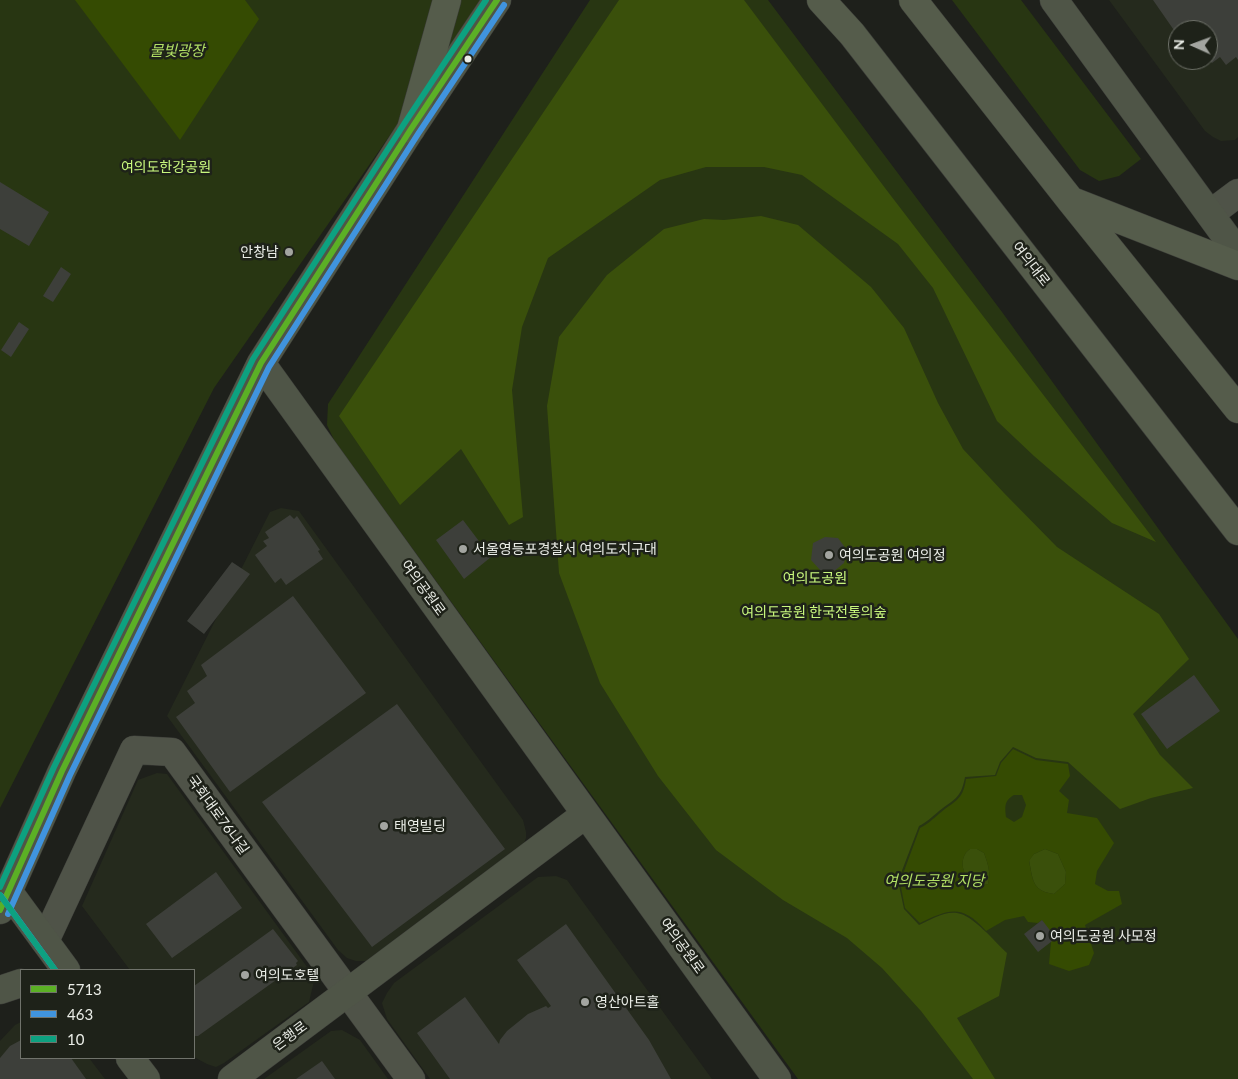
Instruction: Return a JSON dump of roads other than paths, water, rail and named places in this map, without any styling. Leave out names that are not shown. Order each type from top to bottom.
[{"type":"main road","points":[[412,129],[447,0]]},
{"type":"main road","name":"여의대로","points":[[821,0],[852,34],[1238,531]]},
{"type":"main road","points":[[913,0],[1238,409]]},
{"type":"main road","points":[[1071,201],[1238,266]]},
{"type":"street","points":[[65,969],[45,941],[4,900],[62,771],[261,363],[497,0]]},
{"type":"street","points":[[1054,0],[1238,253]]},
{"type":"street","points":[[1210,214],[1238,193]]},
{"type":"street","name":"여의공원로","points":[[261,363],[777,1079]]},
{"type":"street","name":"국회대로76나길","points":[[45,941],[134,750],[172,752],[411,1079]]},
{"type":"street","points":[[348,993],[586,814]]},
{"type":"street","points":[[0,990],[20,983]]},
{"type":"street","name":"은행로","points":[[232,1079],[348,993]]},
{"type":"street","points":[[131,1059],[146,1079]]},
{"type":"water","name":"물빛광장","points":[[75,0],[245,0],[259,19],[180,140]]},
{"type":"water","name":"여의도공원 지당","points":[[1013,749],[1036,760],[1068,764],[1070,776],[1059,791],[1069,800],[1067,813],[1097,818],[1114,843],[1097,871],[1095,884],[1108,891],[1119,891],[1122,904],[1085,925],[1094,953],[1089,965],[1069,971],[1049,964],[1051,942],[1042,920],[1038,923],[1028,922],[1024,916],[1005,920],[986,931],[970,916],[962,913],[948,912],[920,923],[905,908],[900,882],[920,828],[957,800],[963,792],[966,779],[996,776],[1001,763]],"holes":[[[1014,795],[1022,795],[1026,805],[1022,817],[1014,822],[1006,817],[1005,810],[1007,802]],[[970,849],[977,849],[984,853],[988,864],[988,884],[980,885],[968,879],[963,867],[965,854]],[[1045,849],[1058,854],[1066,872],[1065,884],[1054,894],[1041,890],[1035,884],[1029,861],[1034,854]]]},
{"type":"place","name":"안창남","points":[[289,252]]},
{"type":"place","name":"서울영등포경찰서 여의도지구대","points":[[463,549]]},
{"type":"place","name":"여의도공원 여의정","points":[[829,555]]},
{"type":"place","name":"태영빌딩","points":[[384,826]]},
{"type":"place","name":"여의도공원 사모정","points":[[1040,936]]},
{"type":"place","name":"여의도호텔","points":[[245,975]]},
{"type":"place","name":"영산아트홀","points":[[585,1002]]},
{"type":"park label","name":"여의도한강공원","points":[[166,167]]},
{"type":"park label","name":"여의도공원","points":[[815,578]]},
{"type":"park label","name":"여의도공원 한국전통의숲","points":[[814,612]]}]
